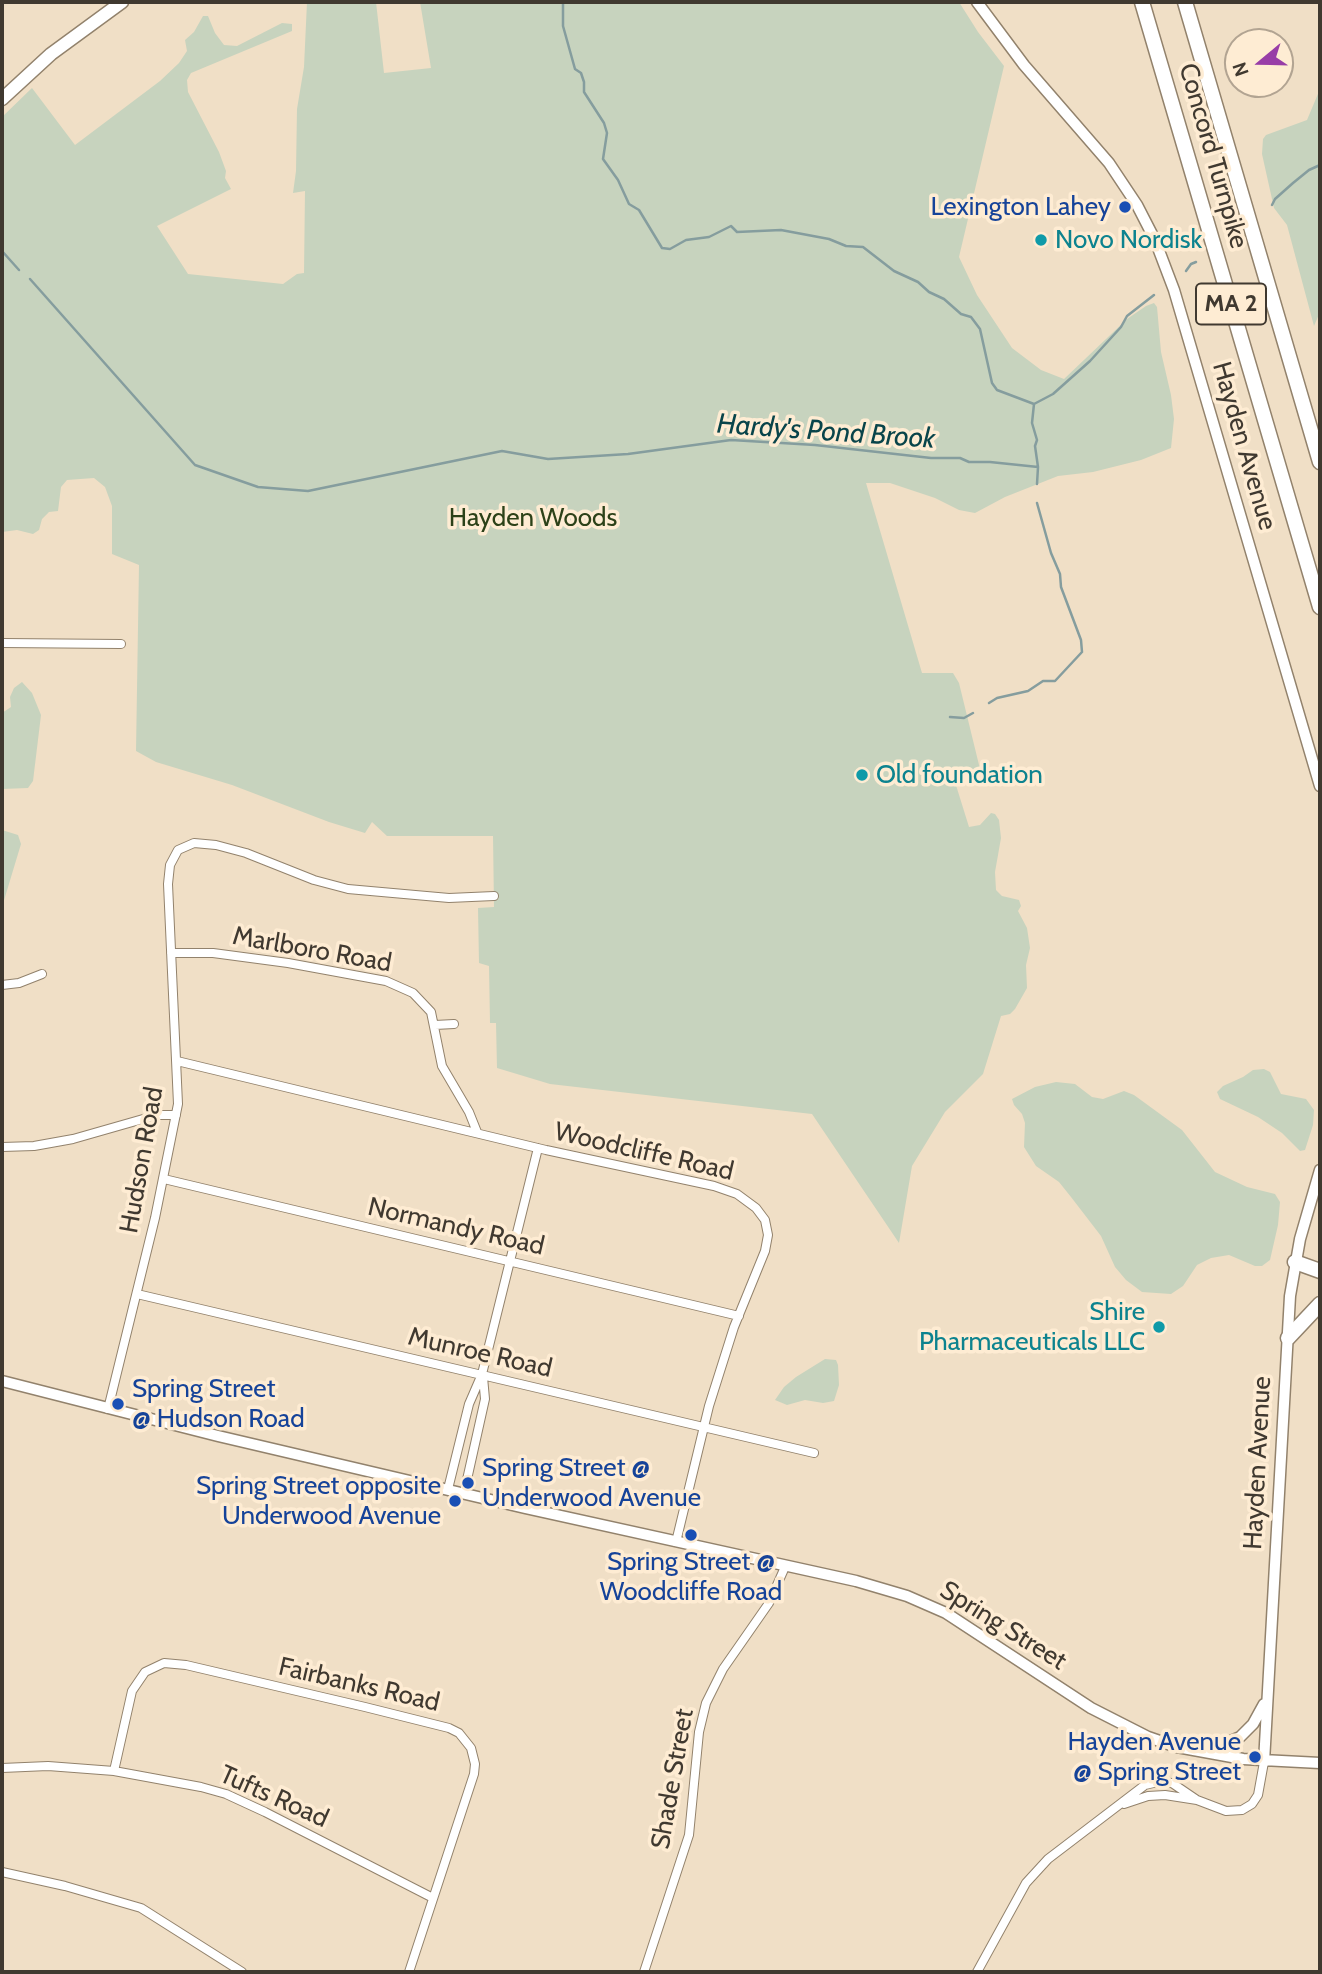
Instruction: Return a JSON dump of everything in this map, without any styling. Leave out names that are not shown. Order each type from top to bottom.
[{"type":"highway","name":"Concord Turnpike","points":[[1142,2],[1320,607]]},
{"type":"highway","name":"Concord Turnpike","points":[[1185,2],[1320,462]]},
{"type":"highway","points":[[1295,1262],[1320,1271]]},
{"type":"highway","points":[[1288,1338],[1320,1304]]},
{"type":"main road","points":[[2,99],[51,54],[122,2]]},
{"type":"street","name":"Hayden Avenue","points":[[977,2],[1024,65],[1112,167],[1137,205],[1161,254],[1174,290],[1320,786]]},
{"type":"street","name":"Hayden Avenue","points":[[986,2],[1005,40]]},
{"type":"street","points":[[2,643],[121,643]]},
{"type":"street","name":"Hudson Road","points":[[108,1409],[164,1179],[178,1104],[169,871],[178,850],[194,843],[216,845],[246,853],[314,880],[348,889],[449,898],[494,896]]},
{"type":"street","name":"Marlboro Road","points":[[171,953],[213,953],[288,963],[386,981],[413,993],[431,1012],[442,1066],[470,1112],[477,1132]]},
{"type":"street","points":[[2,985],[19,983],[43,974]]},
{"type":"street","points":[[435,1025],[454,1024]]},
{"type":"street","name":"Woodcliffe Road","points":[[177,1061],[538,1148],[714,1186],[737,1194],[756,1208],[765,1220],[768,1235],[765,1251],[703,1427],[676,1542]]},
{"type":"street","points":[[2,1147],[34,1146],[73,1139],[157,1115],[176,1115]]},
{"type":"street","points":[[448,1489],[469,1404],[482,1374],[538,1148]]},
{"type":"street","name":"Hayden Avenue","points":[[1264,1762],[1288,1338],[1295,1262],[1305,1217],[1320,1170]]},
{"type":"street","name":"Normandy Road","points":[[164,1179],[740,1316]]},
{"type":"street","name":"Munroe Road","points":[[136,1294],[814,1454]]},
{"type":"street","points":[[464,1493],[485,1399],[482,1374]]},
{"type":"street","name":"Spring Street","points":[[2,1381],[108,1409],[464,1493],[856,1581],[931,1606],[971,1628],[1110,1720],[1148,1738],[1184,1749],[1264,1762],[1320,1763]]},
{"type":"street","name":"Shade Street","points":[[644,1972],[689,1835],[699,1732],[706,1703],[723,1669],[769,1603],[785,1567]]},
{"type":"street","name":"Fairbanks Road","points":[[114,1771],[132,1691],[145,1672],[164,1663],[186,1665],[449,1728],[459,1733],[471,1748],[475,1764],[468,1796],[409,1972]]},
{"type":"street","points":[[1184,1749],[1218,1746],[1240,1737],[1256,1720],[1268,1692]]},
{"type":"street","points":[[977,1972],[1031,1874],[1048,1858],[1118,1807],[1138,1788],[1158,1782],[1178,1786],[1198,1800],[1226,1811],[1238,1811],[1249,1807],[1256,1799],[1264,1762]]},
{"type":"street","name":"Tufts Road","points":[[2,1769],[48,1766],[114,1771],[151,1776],[226,1794],[433,1898]]},
{"type":"street","points":[[1118,1807],[1157,1795],[1198,1800]]},
{"type":"street","points":[[2,1872],[65,1886],[141,1908],[242,1972]]},
{"type":"green space","name":"Hayden Woods","points":[[307,2],[376,2],[384,73],[431,68],[420,2],[959,2],[1004,66],[959,257],[977,295],[1012,348],[1041,370],[1064,379],[1127,319],[1146,306],[1154,303],[1157,307],[1161,352],[1174,419],[1171,448],[1141,460],[1093,472],[1058,476],[1005,497],[975,513],[959,510],[935,498],[890,483],[866,483],[922,673],[953,673],[959,683],[980,769],[975,778],[955,782],[969,827],[980,825],[991,813],[999,820],[1001,838],[995,872],[996,890],[1002,896],[1019,900],[1021,906],[1018,911],[1027,928],[1030,948],[1026,965],[1027,988],[1015,1009],[1010,1014],[1001,1016],[983,1074],[945,1112],[912,1166],[899,1243],[812,1114],[550,1084],[497,1068],[496,1023],[490,1023],[489,966],[479,963],[478,908],[494,907],[493,836],[387,836],[372,822],[365,833],[232,785],[156,762],[136,751],[139,565],[112,554],[112,506],[105,487],[94,478],[67,480],[61,487],[58,511],[49,512],[42,519],[39,530],[33,534],[17,530],[2,532],[2,117],[32,88],[75,145],[160,81],[179,63],[187,51],[185,40],[194,32],[203,16],[208,16],[224,45],[237,46],[282,23],[292,24],[292,31],[191,73],[187,80],[188,92],[219,152],[226,171],[225,178],[231,189],[157,226],[188,274],[283,284],[297,274],[304,273],[305,191],[293,193],[297,109],[304,67]]},
{"type":"green space","points":[[1320,89],[1320,312],[1314,326],[1287,225],[1274,208],[1262,154],[1263,139],[1266,135],[1307,120]]},
{"type":"green space","points":[[22,682],[32,693],[41,715],[33,781],[28,788],[2,789],[2,713],[11,707],[10,697],[14,688]]},
{"type":"green space","points":[[2,830],[18,835],[21,844],[2,907]]},
{"type":"green space","points":[[1264,1069],[1270,1072],[1281,1094],[1306,1099],[1314,1110],[1313,1125],[1305,1150],[1300,1151],[1282,1133],[1258,1117],[1220,1099],[1217,1092],[1223,1086],[1253,1070]]},
{"type":"green space","points":[[1056,1082],[1075,1084],[1092,1097],[1103,1099],[1124,1091],[1134,1095],[1182,1130],[1215,1172],[1247,1187],[1275,1194],[1280,1202],[1270,1260],[1262,1266],[1255,1266],[1229,1255],[1211,1258],[1197,1265],[1183,1286],[1171,1294],[1142,1292],[1126,1280],[1115,1267],[1101,1236],[1059,1182],[1036,1166],[1024,1147],[1025,1123],[1012,1099],[1035,1087]]},
{"type":"green space","points":[[825,1359],[836,1360],[838,1365],[839,1385],[834,1401],[823,1403],[805,1400],[787,1405],[775,1400],[784,1387],[796,1377]]},
{"type":"waterway","points":[[563,2],[563,26],[575,69],[581,73],[584,92],[604,123],[607,133],[603,159],[618,180],[629,204],[639,210],[662,248],[670,249],[686,240],[709,237],[731,226],[737,232],[781,230],[829,239],[846,246],[863,247],[894,271],[918,282],[961,314],[971,317],[980,329],[992,383],[997,390],[1034,404]]},
{"type":"waterway","points":[[1272,205],[1293,183],[1320,165]]},
{"type":"waterway","points":[[2,251],[19,270]]},
{"type":"waterway","points":[[1186,271],[1196,262]]},
{"type":"waterway","name":"Hardy's Pond Brook","points":[[30,279],[195,465],[258,487],[308,491],[502,451],[548,459],[628,454],[731,440],[815,445],[1038,467],[1035,446],[1037,440],[1032,423],[1034,404],[1053,394],[1090,361],[1121,327],[1127,316],[1154,295]]},
{"type":"waterway","points":[[1037,484],[1038,467]]},
{"type":"waterway","points":[[989,703],[997,698],[1028,691],[1043,681],[1055,681],[1082,652],[1081,640],[1061,587],[1060,574],[1037,503]]},
{"type":"waterway","points":[[950,717],[964,718],[973,713]]},
{"type":"place","name":"Lexington Lahey","points":[[1125,207]]},
{"type":"place","name":"Novo Nordisk","points":[[1041,240]]},
{"type":"place","name":"Old foundation","points":[[862,775]]},
{"type":"place","name":"Shire Pharmaceuticals LLC","points":[[1159,1327]]},
{"type":"place","name":"Spring Street @ Hudson Road","points":[[118,1404]]},
{"type":"place","name":"Spring Street @ Underwood Avenue","points":[[468,1483]]},
{"type":"place","name":"Spring Street opposite Underwood Avenue","points":[[455,1501]]},
{"type":"place","name":"Spring Street @ Woodcliffe Road","points":[[691,1535]]},
{"type":"place","name":"Hayden Avenue @ Spring Street","points":[[1255,1757]]}]
